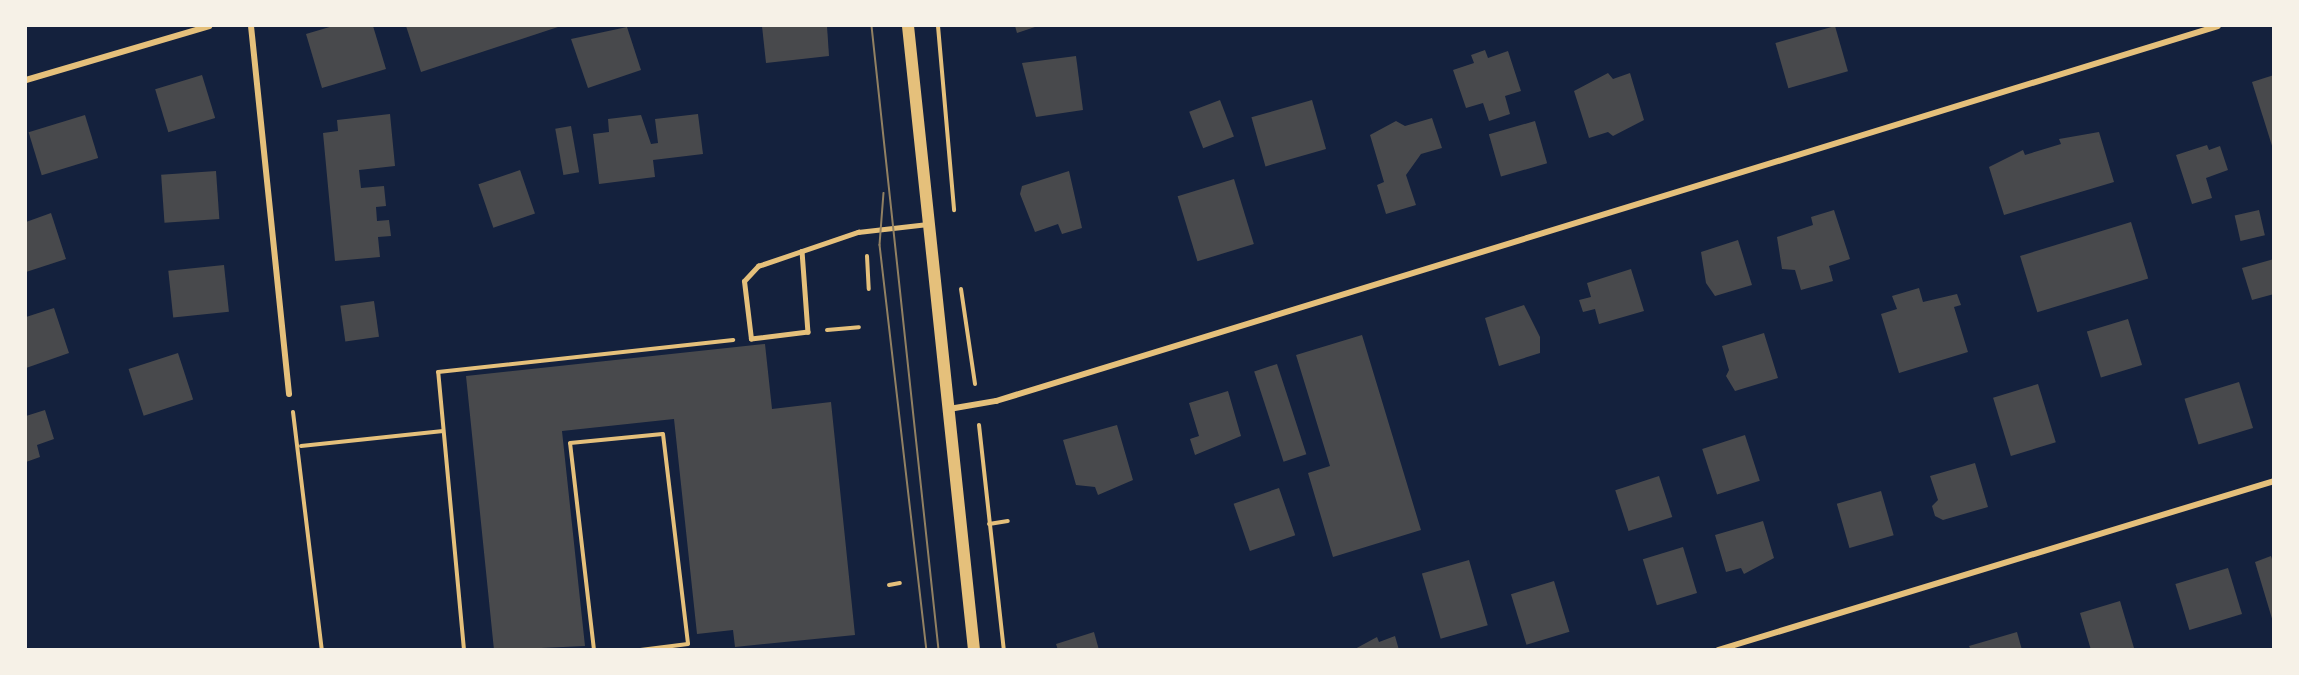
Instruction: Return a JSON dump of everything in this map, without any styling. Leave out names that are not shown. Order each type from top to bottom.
[{"type":"main road","points":[[908,26],[974,650]]},
{"type":"street","points":[[26,80],[209,26]]},
{"type":"street","points":[[251,26],[289,394]]},
{"type":"street","points":[[948,409],[996,401],[2218,26]]},
{"type":"street","points":[[1718,650],[2274,482]]},
{"type":"lane","points":[[802,251],[808,332],[751,339],[744,281],[758,266],[802,251],[858,232],[930,224]]},
{"type":"path","points":[[938,26],[953,220]]},
{"type":"path","points":[[867,256],[869,289]]},
{"type":"path","points":[[959,282],[968,304],[974,370]]},
{"type":"path","points":[[808,332],[859,327]]},
{"type":"path","points":[[464,650],[438,372],[751,339]]},
{"type":"path","points":[[289,394],[301,446],[322,650]]},
{"type":"path","points":[[979,426],[1004,650]]},
{"type":"path","points":[[301,446],[443,431]]},
{"type":"path","points":[[594,650],[570,443],[663,434],[688,644],[640,650]]},
{"type":"path","points":[[982,525],[1008,521]]},
{"type":"path","points":[[889,585],[900,583]]},
{"type":"building","points":[[333,26],[373,26],[386,69],[322,88],[306,34]]},
{"type":"building","points":[[406,26],[561,26],[421,72]]},
{"type":"building","points":[[762,26],[827,26],[829,56],[766,63]]},
{"type":"building","points":[[1015,26],[1038,26],[1017,33]]},
{"type":"building","points":[[1835,26],[1848,71],[1788,88],[1775,43]]},
{"type":"building","points":[[627,27],[641,70],[588,88],[571,39]]},
{"type":"building","points":[[1485,50],[1488,58],[1508,51],[1521,91],[1505,96],[1510,114],[1489,121],[1483,103],[1466,108],[1453,70],[1474,63],[1471,55]]},
{"type":"building","points":[[1076,56],[1083,110],[1036,117],[1022,63]]},
{"type":"building","points":[[1608,73],[1613,79],[1630,73],[1644,120],[1613,136],[1608,132],[1589,138],[1574,91]]},
{"type":"building","points":[[202,75],[215,118],[168,132],[155,89]]},
{"type":"building","points":[[2274,75],[2274,149],[2273,149],[2252,82]]},
{"type":"building","points":[[1220,100],[1234,136],[1203,148],[1189,112]]},
{"type":"building","points":[[1312,100],[1326,149],[1265,166],[1251,117]]},
{"type":"building","points":[[390,114],[395,166],[359,170],[361,188],[384,186],[386,206],[376,207],[377,221],[389,220],[391,236],[378,237],[380,257],[335,261],[323,133],[338,131],[337,120]]},
{"type":"building","points":[[698,114],[703,154],[653,160],[655,177],[599,184],[593,134],[609,132],[608,119],[641,115],[651,144],[658,143],[655,119]]},
{"type":"building","points":[[85,115],[98,158],[42,175],[29,132]]},
{"type":"building","points":[[1432,118],[1442,148],[1421,154],[1406,175],[1416,205],[1386,214],[1377,185],[1384,182],[1370,135],[1396,121],[1405,126]]},
{"type":"building","points":[[1535,121],[1547,163],[1501,177],[1489,134]]},
{"type":"building","points":[[571,126],[579,172],[563,175],[555,129]]},
{"type":"building","points":[[2099,132],[2114,182],[2004,215],[1989,167],[2023,150],[2025,155],[2061,144],[2059,139]]},
{"type":"building","points":[[2207,145],[2209,150],[2220,146],[2228,170],[2206,178],[2212,198],[2192,204],[2176,155]]},
{"type":"building","points":[[520,170],[535,213],[493,228],[478,184]]},
{"type":"building","points":[[216,171],[219,219],[164,223],[161,175]]},
{"type":"building","points":[[1069,171],[1082,228],[1062,234],[1058,224],[1035,232],[1020,194],[1022,186]]},
{"type":"building","points":[[1234,179],[1254,244],[1197,261],[1178,196]]},
{"type":"building","points":[[1834,210],[1850,259],[1829,266],[1833,281],[1801,290],[1795,270],[1782,269],[1777,237],[1813,225],[1811,217]]},
{"type":"building","points":[[2259,210],[2265,235],[2240,241],[2235,216]]},
{"type":"building","points":[[51,213],[66,259],[26,272],[26,222]]},
{"type":"building","points":[[2131,222],[2148,278],[2037,312],[2020,256]]},
{"type":"building","points":[[1738,240],[1752,285],[1715,296],[1706,283],[1701,252]]},
{"type":"building","points":[[2274,259],[2274,294],[2252,300],[2242,268]]},
{"type":"building","points":[[224,265],[229,312],[173,318],[168,271]]},
{"type":"building","points":[[1631,269],[1644,311],[1599,324],[1595,309],[1583,312],[1579,300],[1591,297],[1587,283]]},
{"type":"building","points":[[1919,288],[1923,302],[1957,294],[1961,305],[1954,307],[1968,352],[1899,373],[1881,314],[1897,309],[1892,296]]},
{"type":"building","points":[[374,301],[379,337],[345,341],[340,306]]},
{"type":"building","points":[[1524,305],[1540,337],[1540,353],[1499,366],[1485,318]]},
{"type":"building","points":[[54,308],[69,353],[26,368],[26,317]]},
{"type":"building","points":[[2128,319],[2142,365],[2101,377],[2087,332]]},
{"type":"building","points":[[1764,333],[1778,378],[1735,391],[1726,376],[1729,370],[1722,346]]},
{"type":"building","points":[[1362,335],[1421,530],[1333,557],[1308,473],[1330,466],[1296,355]]},
{"type":"building","points":[[765,344],[772,409],[831,402],[855,635],[735,647],[733,630],[697,634],[674,419],[562,431],[585,646],[494,650],[466,376]]},
{"type":"building","points":[[178,353],[193,400],[144,416],[129,369]]},
{"type":"building","points":[[1277,364],[1306,454],[1284,462],[1254,371]]},
{"type":"building","points":[[2239,382],[2253,428],[2199,445],[2184,399]]},
{"type":"building","points":[[2038,384],[2056,442],[2011,456],[1993,398]]},
{"type":"building","points":[[1228,391],[1241,436],[1195,455],[1190,439],[1199,436],[1189,403]]},
{"type":"building","points":[[45,410],[54,439],[37,445],[40,457],[26,462],[26,416]]},
{"type":"building","points":[[1117,425],[1133,480],[1098,495],[1095,487],[1076,485],[1063,440]]},
{"type":"building","points":[[1745,435],[1760,481],[1717,495],[1702,449]]},
{"type":"building","points":[[1975,463],[1988,507],[1943,520],[1935,516],[1932,506],[1938,500],[1930,476]]},
{"type":"building","points":[[1659,476],[1672,517],[1629,531],[1615,490]]},
{"type":"building","points":[[1279,488],[1295,535],[1250,551],[1234,504]]},
{"type":"building","points":[[1881,491],[1894,535],[1849,548],[1837,504]]},
{"type":"building","points":[[1763,521],[1774,558],[1744,574],[1741,568],[1726,572],[1715,535]]},
{"type":"building","points":[[1683,547],[1697,593],[1657,605],[1643,559]]},
{"type":"building","points":[[2271,556],[2274,566],[2273,622],[2255,562]]},
{"type":"building","points":[[1469,560],[1488,625],[1441,639],[1422,574]]},
{"type":"building","points":[[2228,568],[2242,614],[2189,630],[2175,584]]},
{"type":"building","points":[[1554,581],[1569,632],[1526,645],[1511,594]]},
{"type":"building","points":[[2120,601],[2134,648],[2091,650],[2080,613]]},
{"type":"building","points":[[1094,632],[1099,650],[1058,650],[1056,644]]},
{"type":"building","points":[[2017,632],[2022,650],[1971,650],[1969,646]]},
{"type":"building","points":[[1395,636],[1399,650],[1353,650],[1377,637],[1379,642]]},
{"type":"tram line","points":[[872,26],[939,650]]},
{"type":"tram line","points":[[884,193],[880,245],[927,650]]}]
